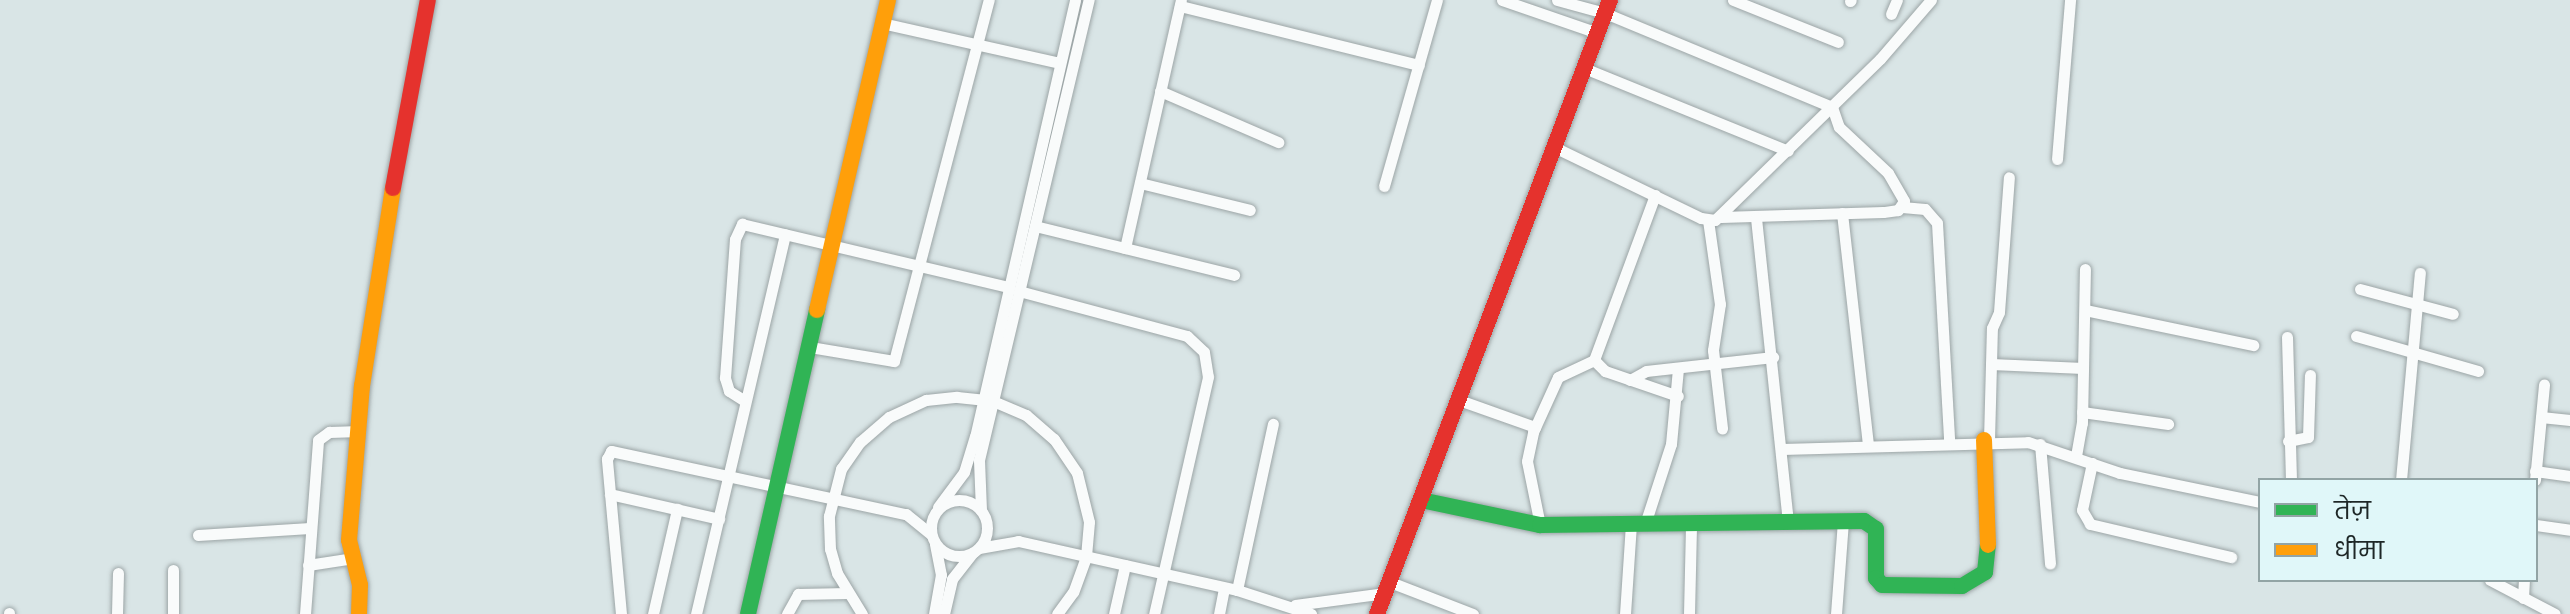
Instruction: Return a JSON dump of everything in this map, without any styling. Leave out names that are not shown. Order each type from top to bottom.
[{"type":"street","points":[[359,614],[360,585],[349,540],[360,431],[387,217],[428,0]]},
{"type":"street","points":[[748,614],[888,0]]},
{"type":"street","points":[[810,347],[894,361],[989,0]]},
{"type":"street","points":[[944,614],[952,579],[987,534],[977,473],[988,400],[1075,0]]},
{"type":"street","points":[[1013,289],[1035,226],[1089,0]]},
{"type":"street","points":[[1384,186],[1437,0]]},
{"type":"street","points":[[1502,0],[1598,33]]},
{"type":"street","points":[[1557,0],[1608,7],[1832,107],[1839,127],[1897,184],[1902,207]]},
{"type":"street","points":[[1733,0],[1838,42]]},
{"type":"street","points":[[1891,14],[1897,0]]},
{"type":"street","points":[[1721,217],[1832,107],[1931,0]]},
{"type":"street","points":[[2057,159],[2070,0]]},
{"type":"street","points":[[1125,248],[1180,3],[1419,65]]},
{"type":"street","points":[[1377,614],[1608,7]]},
{"type":"street","points":[[882,23],[1060,63]]},
{"type":"street","points":[[1584,68],[1788,151]]},
{"type":"street","points":[[1160,91],[1278,142]]},
{"type":"street","points":[[1554,147],[1708,220],[1902,207],[1925,209],[1937,223],[1949,441]]},
{"type":"street","points":[[1421,500],[1540,525],[1788,521],[1874,524],[1876,578],[1882,585],[1973,583],[1989,561],[1987,440],[2009,177]]},
{"type":"street","points":[[1140,183],[1250,210]]},
{"type":"street","points":[[1540,525],[1527,461],[1535,427],[1558,377],[1594,360],[1655,195]]},
{"type":"street","points":[[1842,213],[1868,443]]},
{"type":"street","points":[[1756,218],[1788,521]]},
{"type":"street","points":[[1708,220],[1720,304],[1714,364],[1722,428]]},
{"type":"street","points":[[745,401],[725,385],[736,230],[747,224],[1013,289],[1187,336],[1204,352],[1208,377],[1154,614]]},
{"type":"street","points":[[1035,226],[1234,275]]},
{"type":"street","points":[[696,614],[785,234]]},
{"type":"street","points":[[2076,456],[2082,412],[2085,269]]},
{"type":"street","points":[[2401,478],[2410,351],[2420,273]]},
{"type":"street","points":[[2360,289],[2453,314]]},
{"type":"street","points":[[2085,310],[2253,345]]},
{"type":"street","points":[[2356,336],[2478,371]]},
{"type":"street","points":[[2287,337],[2291,478]]},
{"type":"street","points":[[1630,380],[1646,371],[1773,357]]},
{"type":"street","points":[[1594,360],[1599,368],[1678,396]]},
{"type":"street","points":[[1991,364],[2083,368]]},
{"type":"street","points":[[1625,614],[1638,524],[1671,444],[1678,396],[1678,368]]},
{"type":"street","points":[[2288,441],[2308,437],[2310,375]]},
{"type":"street","points":[[2544,384],[2535,476],[2570,476]]},
{"type":"street","points":[[862,614],[848,593],[830,549],[831,497],[848,457],[889,417],[926,400],[988,400],[1041,427],[1072,463],[1087,509],[1086,557],[1073,592],[1057,614]]},
{"type":"street","points":[[934,614],[941,575],[932,538],[935,511],[964,472],[988,400]]},
{"type":"street","points":[[1459,400],[1535,427]]},
{"type":"street","points":[[2082,412],[2168,424]]},
{"type":"street","points":[[2541,417],[2570,420]]},
{"type":"street","points":[[1219,614],[1231,589],[1273,424]]},
{"type":"street","points":[[305,614],[318,440],[329,432],[360,431]]},
{"type":"street","points":[[1782,449],[1987,440],[2040,444],[2092,463],[2258,502]]},
{"type":"street","points":[[2040,444],[2050,564]]},
{"type":"street","points":[[621,614],[607,459],[615,450],[906,514],[935,511],[965,500],[1018,541]]},
{"type":"street","points":[[2092,463],[2082,510],[2090,524],[2231,557]]},
{"type":"street","points":[[610,494],[719,519]]},
{"type":"street","points":[[653,614],[677,509]]},
{"type":"street","points":[[906,514],[948,554],[1018,541],[1231,589],[1294,605],[1311,614]]},
{"type":"street","points":[[1836,614],[1843,521]]},
{"type":"street","points":[[1689,614],[1691,524]]},
{"type":"street","points":[[2538,525],[2570,530]]},
{"type":"street","points":[[198,535],[310,528]]},
{"type":"street","points":[[308,565],[353,558]]},
{"type":"street","points":[[1114,614],[1125,565]]},
{"type":"street","points":[[173,570],[173,614]]},
{"type":"street","points":[[117,614],[118,573]]},
{"type":"street","points":[[2494,582],[2523,598],[2535,610],[2555,614]]},
{"type":"street","points":[[2523,598],[2524,582]]},
{"type":"street","points":[[1294,605],[1336,601],[1388,587],[1473,614]]},
{"type":"street","points":[[787,614],[798,594],[848,593]]},
{"type":"street","points":[[1334,614],[1336,601]]},
{"type":"traffic: fast","points":[[748,614],[817,310]]},
{"type":"traffic: fast","points":[[1421,500],[1540,525],[1864,521],[1876,529],[1876,578],[1882,585],[1962,586],[1985,572],[1988,545]]},
{"type":"traffic: slow","points":[[817,310],[888,0]]},
{"type":"traffic: slow","points":[[359,614],[360,585],[349,540],[362,386],[393,188]]},
{"type":"traffic: slow","points":[[1984,440],[1988,545]]},
{"type":"traffic: jam","points":[[393,188],[428,0]]},
{"type":"traffic: jam","points":[[1377,614],[1610,0]]}]
